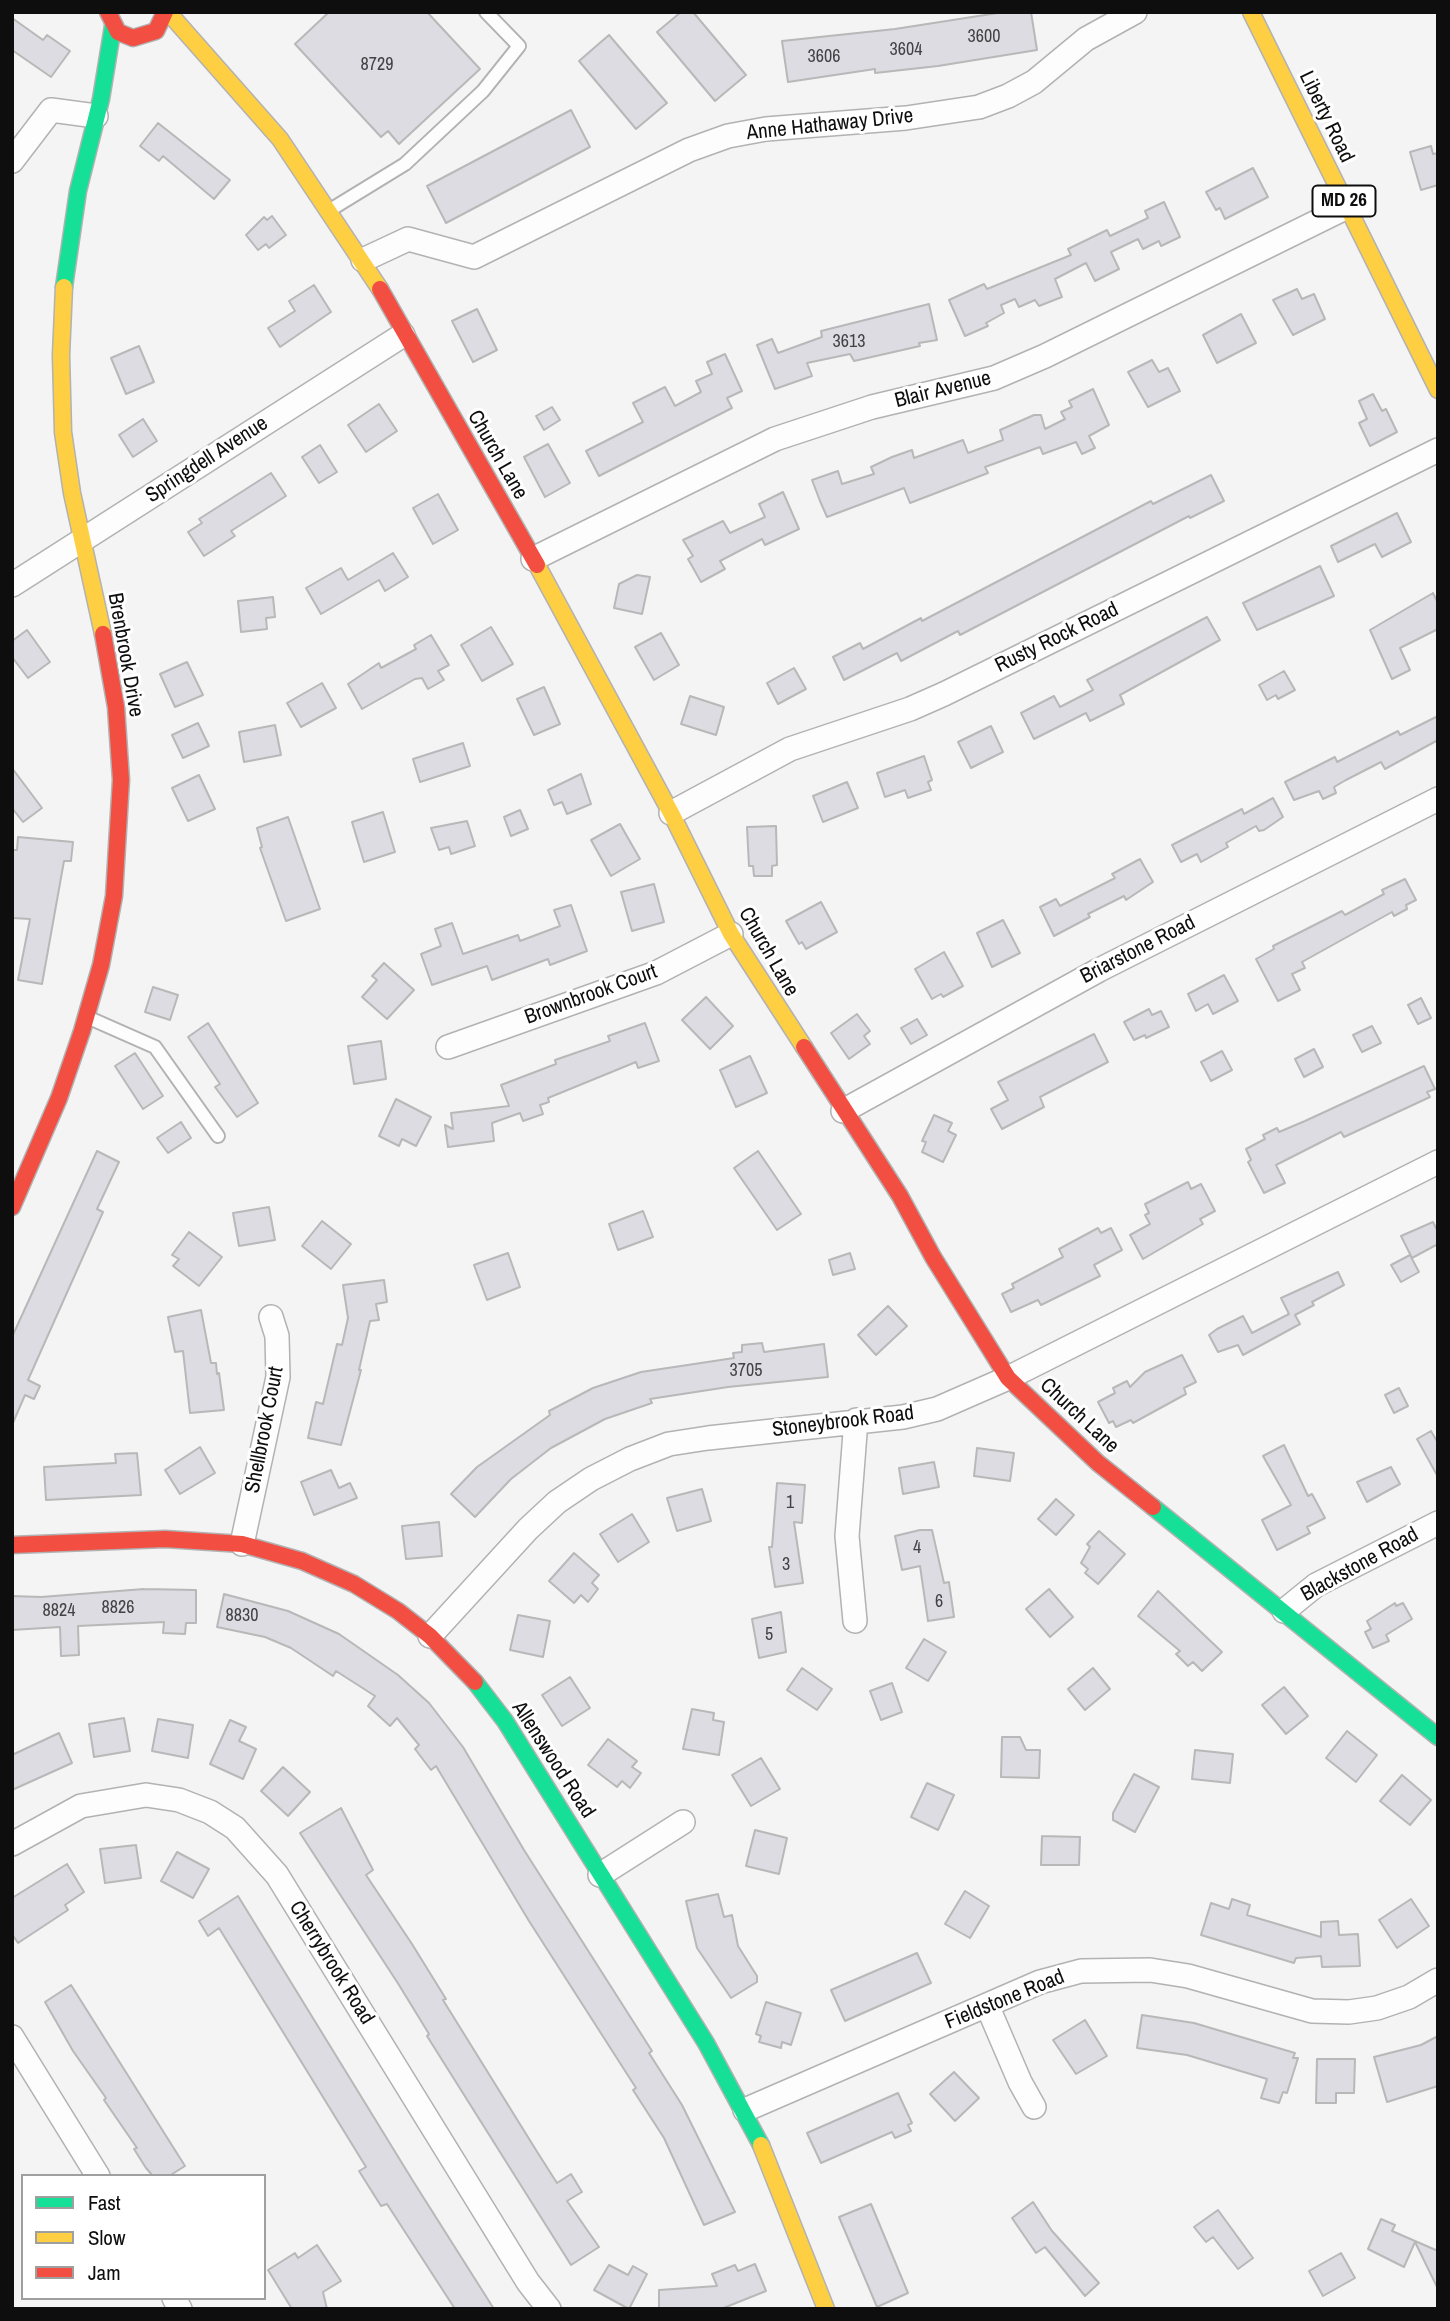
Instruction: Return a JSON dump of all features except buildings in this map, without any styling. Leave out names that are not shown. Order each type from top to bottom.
[{"type":"street","name":"Brenbrook Drive","points":[[98,107],[125,62],[161,24],[166,12]]},
{"type":"street","name":"Church Lane","points":[[166,12],[213,65],[247,98],[280,139],[363,260],[403,335],[533,559],[671,813],[730,934],[900,1196],[933,1256],[1008,1378],[1098,1463],[1438,1737]]},
{"type":"street","name":"Anne Hathaway Drive","points":[[363,260],[408,239],[474,257],[689,150],[727,136],[766,129],[906,118],[979,107],[1034,82],[1086,39],[1135,12]]},
{"type":"street","name":"Liberty Road","points":[[1251,12],[1438,390]]},
{"type":"street","name":"Brenbrook Drive","points":[[12,1207],[59,1098],[86,1017],[101,965],[114,896],[121,780],[116,707],[105,643],[80,541],[64,432],[61,355],[65,269],[78,191],[98,107],[109,16]]},
{"type":"street","name":"Church Lane","points":[[109,16],[125,36],[146,37],[174,46],[213,65]]},
{"type":"street","points":[[12,161],[51,110],[98,107]]},
{"type":"street","name":"Blair Avenue","points":[[533,559],[775,439],[872,407],[994,378],[1045,356],[1347,207]]},
{"type":"street","name":"Springdell Avenue","points":[[12,585],[403,335]]},
{"type":"street","name":"Rusty Rock Road","points":[[671,813],[790,749],[910,709],[944,694],[1438,450]]},
{"type":"street","name":"Briarstone Road","points":[[843,1111],[1099,970],[1438,799]]},
{"type":"street","name":"Brownbrook Court","points":[[448,1047],[656,973],[730,934]]},
{"type":"street","name":"Stoneybrook Road","points":[[430,1636],[527,1530],[557,1502],[590,1479],[630,1459],[669,1444],[708,1437],[903,1417],[937,1409],[1008,1378],[1438,1162]]},
{"type":"street","name":"Shellbrook Court","points":[[243,1544],[278,1377],[277,1336],[271,1317]]},
{"type":"street","points":[[855,1621],[847,1536],[856,1420]]},
{"type":"street","name":"Blackstone Road","points":[[1284,1611],[1316,1585],[1438,1523]]},
{"type":"street","name":"Allenswood Road","points":[[12,1545],[165,1539],[243,1544],[302,1561],[354,1584],[398,1611],[430,1636],[471,1677],[505,1721],[745,2110],[767,2157],[826,2309]]},
{"type":"street","name":"Cherrybrook Road","points":[[12,1844],[81,1806],[146,1796],[179,1800],[210,1812],[235,1828],[277,1875],[528,2282],[549,2309]]},
{"type":"street","points":[[600,1875],[683,1822]]},
{"type":"street","name":"Fieldstone Road","points":[[745,2110],[1040,1982],[1081,1971],[1114,1969],[1188,1976],[1312,2011],[1349,2012],[1377,2008],[1409,1997],[1438,1980]]},
{"type":"street","points":[[987,2005],[1020,2082],[1034,2107]]},
{"type":"street","points":[[14,2043],[97,2174]]},
{"type":"lane","points":[[330,211],[405,164],[483,91],[519,46],[486,12]]},
{"type":"lane","points":[[86,1017],[155,1047],[218,1136]]},
{"type":"traffic: fast","points":[[64,287],[78,191],[101,99],[113,26]]},
{"type":"traffic: fast","points":[[1153,1507],[1438,1737]]},
{"type":"traffic: fast","points":[[475,1682],[505,1721],[706,2043],[761,2145]]},
{"type":"traffic: slow","points":[[168,12],[280,139],[380,289]]},
{"type":"traffic: slow","points":[[1251,12],[1438,390]]},
{"type":"traffic: slow","points":[[64,287],[61,355],[63,432],[72,493],[103,634]]},
{"type":"traffic: slow","points":[[537,565],[671,813],[731,934],[804,1047]]},
{"type":"traffic: slow","points":[[761,2145],[826,2309]]},
{"type":"traffic: jam","points":[[108,12],[118,32],[133,38],[156,31],[165,12]]},
{"type":"traffic: jam","points":[[380,289],[537,565]]},
{"type":"traffic: jam","points":[[12,1207],[59,1098],[82,1031],[101,965],[114,896],[121,780],[116,707],[103,634]]},
{"type":"traffic: jam","points":[[804,1047],[900,1196],[933,1257],[1008,1378],[1098,1463],[1153,1507]]},
{"type":"traffic: jam","points":[[12,1545],[165,1539],[242,1544],[302,1561],[354,1584],[398,1611],[430,1636],[475,1682]]}]
